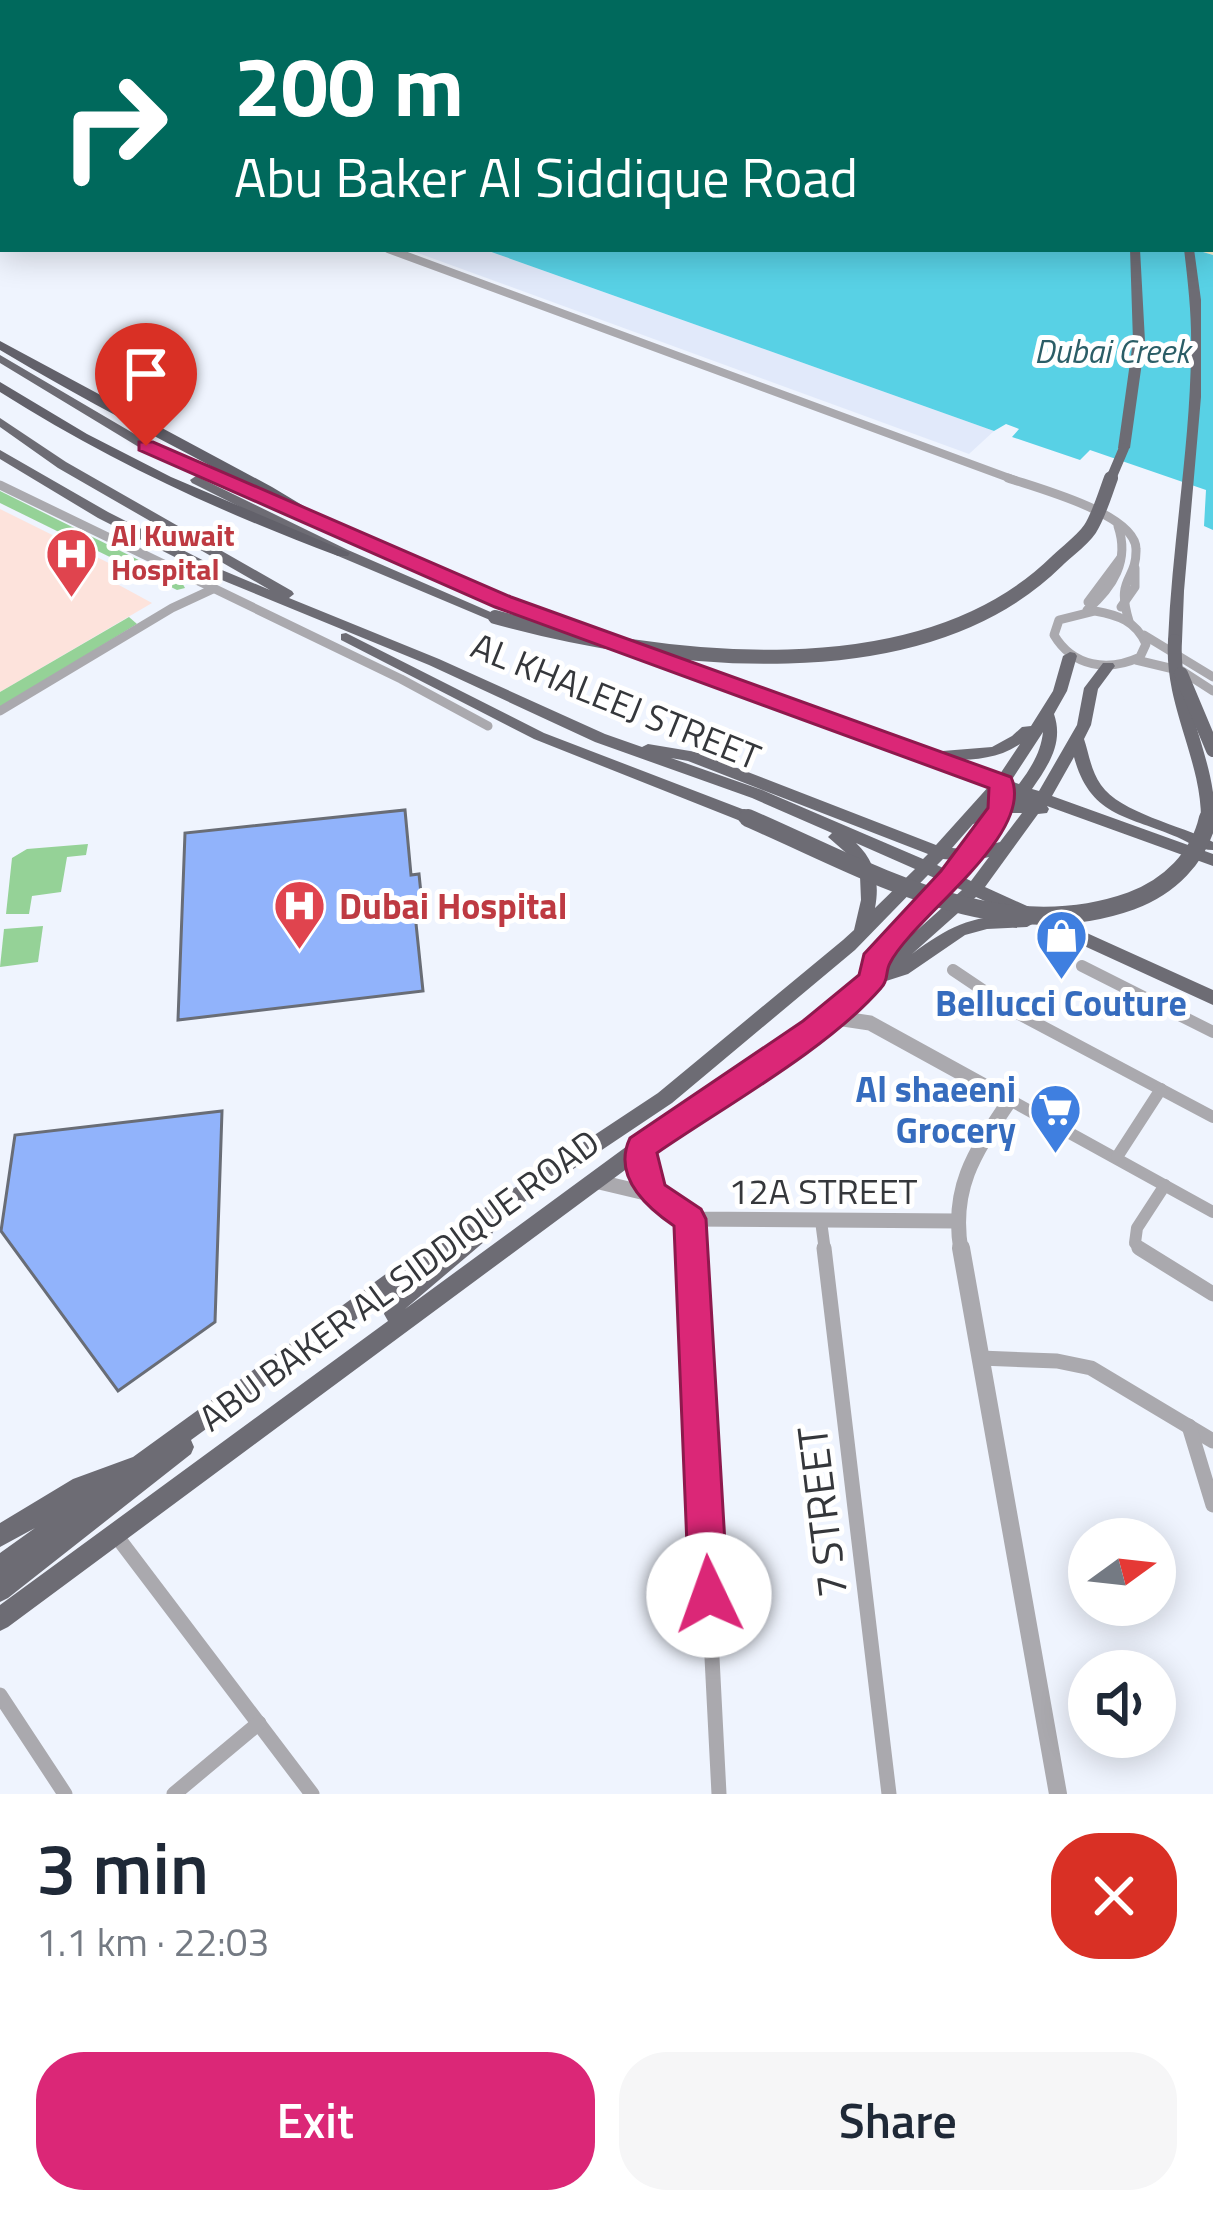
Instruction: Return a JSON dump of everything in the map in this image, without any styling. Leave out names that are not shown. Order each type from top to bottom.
[{"type":"highway","points":[[0,345],[349,547]]},
{"type":"highway","points":[[2,388],[149,474],[349,547]]},
{"type":"main road","points":[[0,358],[131,448],[495,617],[567,640],[650,655],[798,658],[885,644],[952,624],[1018,595],[1057,567],[1095,519],[1121,462],[1137,360],[1135,252]]},
{"type":"main road","points":[[0,422],[62,465],[280,590],[355,642],[539,736],[923,892],[979,911],[1058,917],[1128,903],[1181,869],[1207,825],[1206,777],[1174,688],[1179,571],[1201,426],[1202,327],[1190,252]]},
{"type":"main road","name":"AL KHALEEJ STREET","points":[[0,454],[177,554],[629,749],[933,860],[951,878],[1213,998]]},
{"type":"main road","name":"AL KHALEEJ STREET","points":[[349,547],[1022,790],[1041,803],[1190,862],[1213,861]]},
{"type":"main road","points":[[1175,641],[1188,697],[1213,750]]},
{"type":"main road","points":[[923,755],[1004,750],[1047,716],[1070,656]]},
{"type":"main road","name":"ABU BAKER AL SIDDIQUE ROAD","points":[[0,1619],[641,1147],[830,1017],[974,888],[1041,803],[1077,740],[1091,688],[1108,667]]},
{"type":"main road","points":[[1047,716],[1052,738],[1022,790],[972,856],[874,962],[873,979],[911,966],[964,929],[996,921],[1052,924]]},
{"type":"main road","name":"ABU BAKER AL SIDDIQUE ROAD","points":[[0,1567],[408,1270],[665,1098],[849,945],[1002,783],[1047,716]]},
{"type":"main road","points":[[1077,740],[1085,778],[1106,802],[1196,838],[1213,850]]},
{"type":"main road","points":[[629,749],[691,756],[933,860],[972,856],[1009,842]]},
{"type":"main road","points":[[1002,783],[1005,808]]},
{"type":"main road","points":[[757,794],[782,814],[846,842],[867,865],[869,904],[849,945]]},
{"type":"main road","points":[[967,822],[1005,808],[1041,803]]},
{"type":"main road","points":[[972,856],[974,888]]},
{"type":"main road","points":[[405,1321],[394,1314],[395,1302],[474,1239],[509,1203]]},
{"type":"main road","points":[[0,1590],[152,1474],[226,1404]]},
{"type":"main road","points":[[0,1536],[81,1487],[143,1464]]},
{"type":"street","points":[[396,252],[1113,518],[1135,543],[1135,586],[1121,608],[1129,621],[1213,674]]},
{"type":"street","points":[[0,485],[387,672],[488,726]]},
{"type":"street","points":[[1113,518],[1124,538],[1110,591],[1083,611],[1060,620],[1054,629],[1057,643],[1070,656],[1108,667],[1136,660],[1182,671],[1213,691]]},
{"type":"street","points":[[172,608],[199,582]]},
{"type":"street","points":[[0,711],[172,608],[213,589]]},
{"type":"street","points":[[1083,611],[1129,621]]},
{"type":"street","points":[[1136,660],[1145,649],[1143,634]]},
{"type":"street","points":[[1082,966],[1213,1032]]},
{"type":"street","points":[[953,970],[1017,1012],[1213,1117]]},
{"type":"street","points":[[830,1017],[861,1019],[890,1032],[1213,1212]]},
{"type":"street","points":[[1117,1157],[1160,1089]]},
{"type":"street","points":[[1010,1100],[968,1164],[956,1221],[1058,1794]]},
{"type":"street","points":[[641,1147],[643,1172],[654,1195]]},
{"type":"street","points":[[595,1181],[654,1195],[690,1219],[718,1794]]},
{"type":"street","points":[[1165,1185],[1137,1228],[1135,1243],[1148,1256],[1213,1294]]},
{"type":"street","name":"12A STREET","points":[[690,1219],[956,1221]]},
{"type":"street","name":"7 STREET","points":[[821,1222],[889,1794]]},
{"type":"street","points":[[979,1358],[1058,1361],[1091,1368],[1213,1442]]},
{"type":"street","points":[[1189,1426],[1213,1505]]},
{"type":"street","points":[[115,1534],[312,1794]]},
{"type":"street","points":[[0,1695],[65,1794]]},
{"type":"street","points":[[174,1794],[259,1724]]},
{"type":"shaded area","points":[[415,252],[491,252],[994,431],[969,454]]},
{"type":"shaded area","name":"Al Kuwait Hospital","points":[[0,509],[131,574],[117,584],[152,603],[0,692]]},
{"type":"green space","points":[[0,491],[181,581],[185,588],[177,590],[0,503]]},
{"type":"green space","points":[[129,617],[137,624],[0,708],[0,692]]},
{"type":"green space","points":[[88,844],[86,855],[67,857],[61,892],[32,896],[29,914],[6,914],[12,858],[27,849]]},
{"type":"green space","points":[[43,926],[38,962],[0,967],[4,929]]},
{"type":"water","name":"Dubai Creek","points":[[491,252],[1213,255],[1213,530],[1204,526],[1206,490],[1090,450],[1080,460],[1012,437],[1019,429],[1006,424],[994,431]]},
{"type":"building","name":"Dubai Hospital","points":[[405,810],[411,875],[419,874],[423,913],[415,914],[423,991],[178,1020],[185,833]]},
{"type":"building","points":[[222,1111],[215,1322],[118,1391],[1,1231],[15,1135]]},
{"type":"place","name":"Al Kuwait Hospital","points":[[72,599]]},
{"type":"place","name":"Dubai Hospital","points":[[300,952]]},
{"type":"place","name":"Bellucci Couture","points":[[1061,981]]},
{"type":"place","name":"Al shaeeni Grocery","points":[[1055,1156]]},
{"type":"route","points":[[146,446],[503,602],[1002,783],[1001,810],[951,878],[874,962],[873,979],[813,1030],[641,1147],[643,1172],[654,1195],[676,1214],[690,1219],[709,1595]]}]
